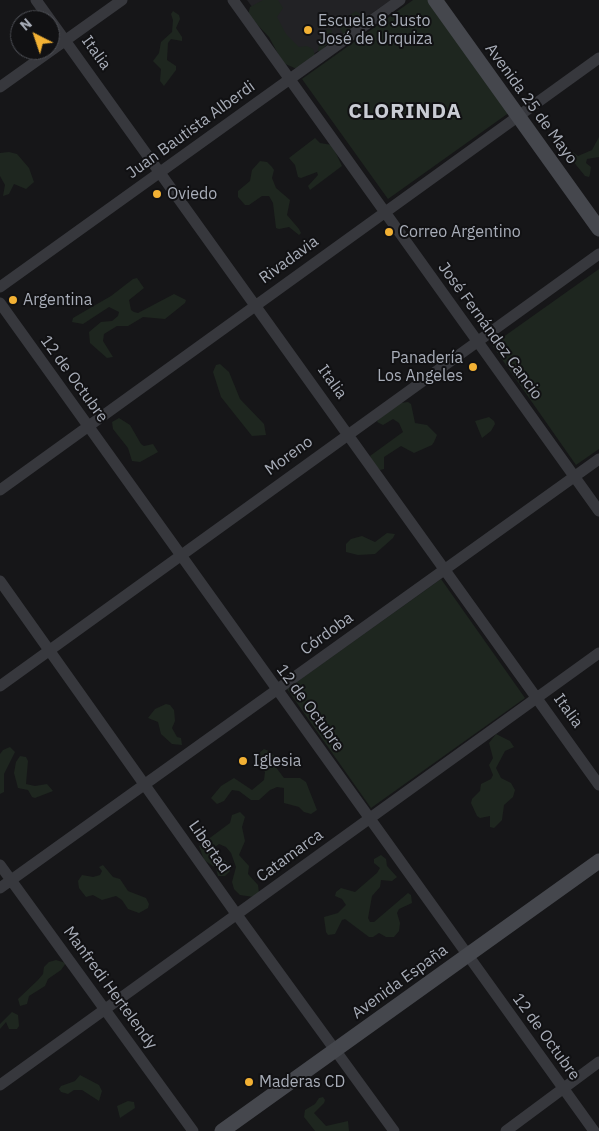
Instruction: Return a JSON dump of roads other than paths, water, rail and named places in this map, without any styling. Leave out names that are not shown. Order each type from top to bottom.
[{"type":"main road","name":"Avenida 25 de Mayo","points":[[436,0],[599,229]]},
{"type":"main road","name":"Avenida España","points":[[222,1131],[599,861]]},
{"type":"street","name":"Italia","points":[[36,0],[599,785]]},
{"type":"street","points":[[0,87],[122,0]]},
{"type":"street","name":"José Fernández Cancio","points":[[232,0],[599,511]]},
{"type":"street","name":"Juan Bautista Alberdi","points":[[0,287],[400,0]]},
{"type":"street","name":"Rivadavia","points":[[0,490],[87,425],[599,58]]},
{"type":"street","name":"Moreno","points":[[0,686],[599,254]]},
{"type":"street","name":"12 de Octubre","points":[[0,303],[594,1131]]},
{"type":"street","name":"Córdoba","points":[[0,888],[599,459]]},
{"type":"street","name":"Libertad","points":[[0,581],[237,915],[394,1131]]},
{"type":"street","name":"Catamarca","points":[[0,1085],[599,653]]},
{"type":"street","name":"Manfredi Hertelendy","points":[[0,865],[193,1131]]},
{"type":"street","points":[[506,1131],[599,1062]]},
{"type":"place","name":"Escuela 8 Justo José de Urquiza","points":[[308,30]]},
{"type":"place","name":"Oviedo","points":[[157,194]]},
{"type":"place","name":"Correo Argentino","points":[[389,232]]},
{"type":"place","name":"Argentina","points":[[13,300]]},
{"type":"place","name":"Panadería Los Angeles","points":[[473,367]]},
{"type":"place","name":"Iglesia","points":[[243,761]]},
{"type":"place","name":"Maderas CD","points":[[249,1082]]},
{"type":"district","name":"CLORINDA","points":[[405,112]]}]
